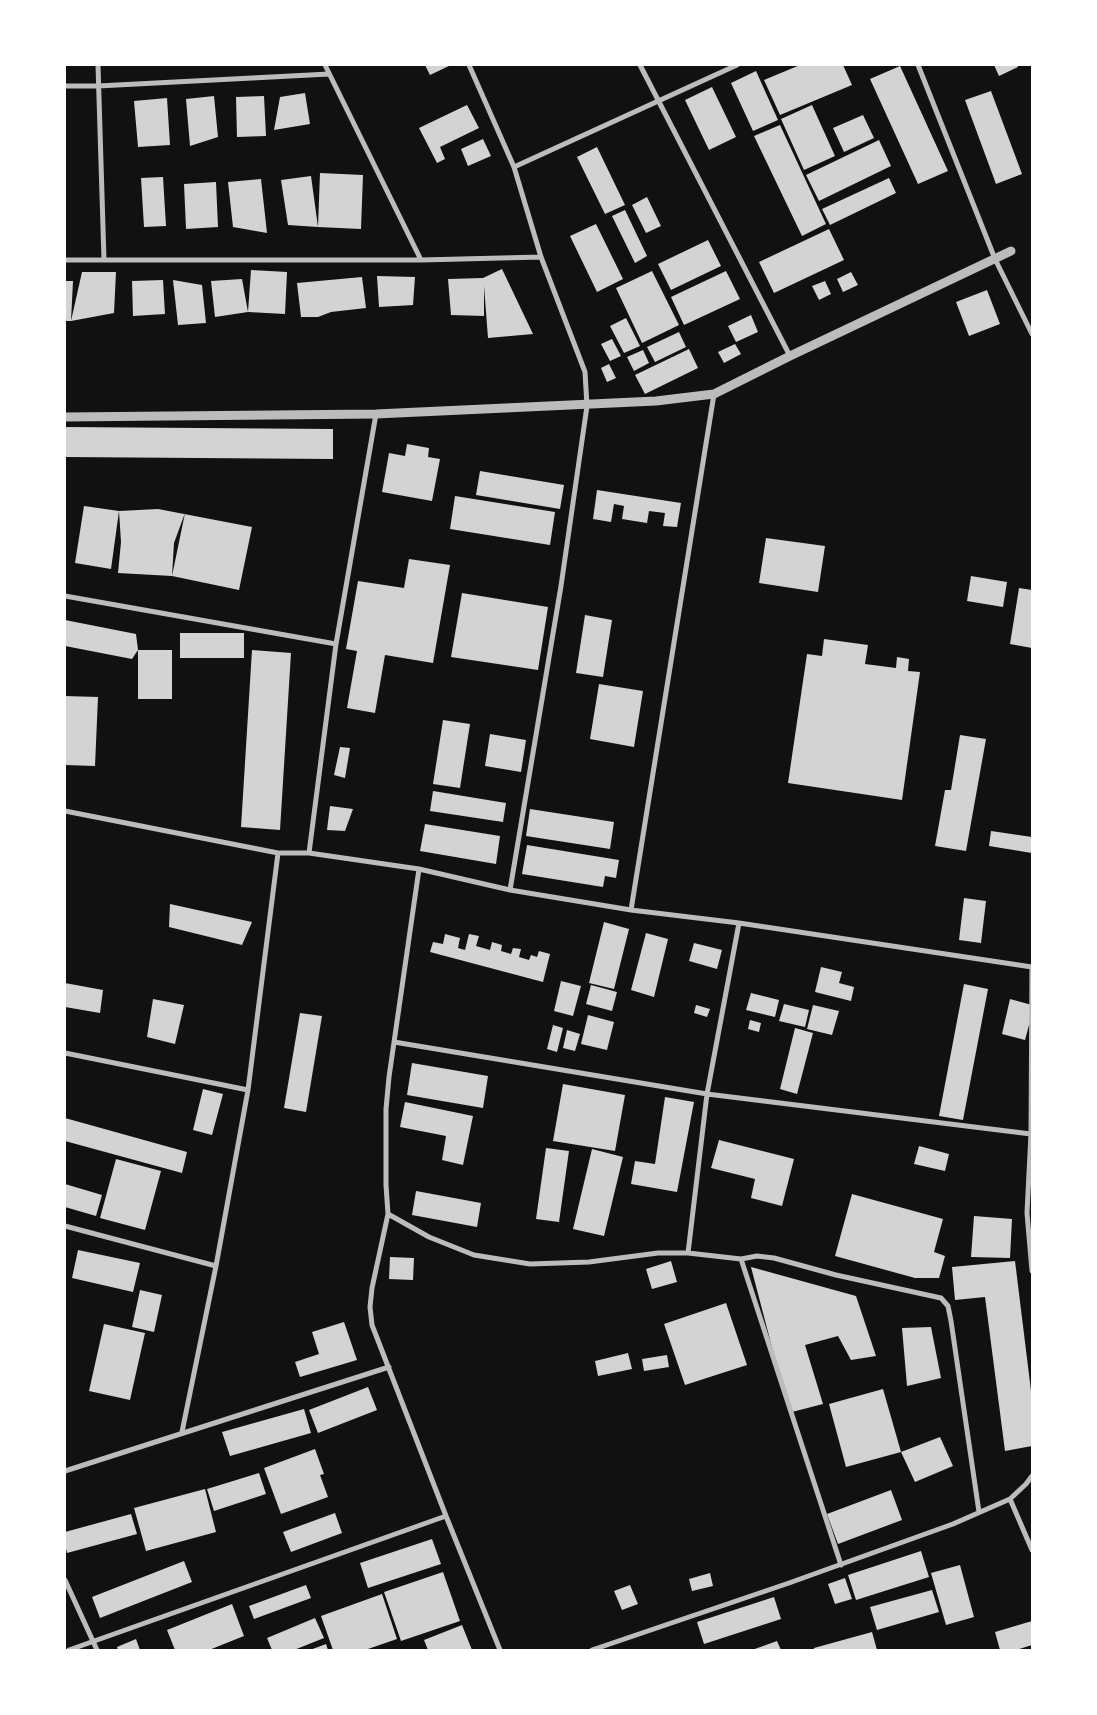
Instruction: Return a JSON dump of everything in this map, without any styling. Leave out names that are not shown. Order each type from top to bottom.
[{"type":"street","points":[[98,65],[104,260]]},
{"type":"street","points":[[324,65],[421,260]]},
{"type":"street","points":[[469,65],[514,167],[541,257],[585,372],[587,406],[561,586],[510,890]]},
{"type":"street","points":[[640,65],[790,356]]},
{"type":"street","points":[[514,167],[737,65]]},
{"type":"street","points":[[918,65],[995,259],[1032,334]]},
{"type":"street","points":[[65,86],[98,86],[328,74]]},
{"type":"street","points":[[65,417],[376,414],[587,406],[656,401],[714,394],[1011,251]]},
{"type":"street","points":[[65,260],[421,260],[541,257]]},
{"type":"street","points":[[630,910],[714,394]]},
{"type":"street","points":[[309,853],[336,644],[376,414]]},
{"type":"street","points":[[65,596],[336,644]]},
{"type":"street","points":[[65,811],[278,852],[309,853],[419,869],[510,890],[630,910],[1032,967],[1030,1213],[1032,1271]]},
{"type":"street","points":[[182,1432],[216,1266],[248,1090],[278,852]]},
{"type":"street","points":[[419,869],[386,1109],[388,1214],[372,1288],[370,1307],[372,1325],[500,1650]]},
{"type":"street","points":[[688,1253],[707,1094],[739,924]]},
{"type":"street","points":[[394,1042],[707,1094],[1031,1134]]},
{"type":"street","points":[[65,1052],[248,1090]]},
{"type":"street","points":[[388,1214],[429,1237],[474,1255],[530,1264],[589,1262],[658,1253],[688,1253],[741,1259],[757,1256],[774,1258],[836,1275],[941,1298],[948,1306],[951,1321],[979,1512]]},
{"type":"street","points":[[65,1226],[216,1266]]},
{"type":"street","points":[[741,1259],[841,1565]]},
{"type":"street","points":[[65,1471],[389,1367]]},
{"type":"street","points":[[592,1650],[841,1565],[953,1524],[1010,1499],[1032,1476]]},
{"type":"street","points":[[1010,1499],[1032,1550]]},
{"type":"street","points":[[69,1650],[446,1516]]},
{"type":"street","points":[[65,1580],[97,1650]]},
{"type":"building","points":[[425,65],[451,65],[430,75]]},
{"type":"building","points":[[800,65],[843,65],[852,85],[780,115],[764,80]]},
{"type":"building","points":[[994,65],[1017,65],[1018,67],[999,76]]},
{"type":"building","points":[[900,66],[948,171],[918,184],[870,79]]},
{"type":"building","points":[[756,71],[778,120],[753,131],[731,83]]},
{"type":"building","points":[[712,87],[736,137],[709,150],[685,100]]},
{"type":"building","points":[[991,91],[1022,174],[996,184],[965,100]]},
{"type":"building","points":[[305,93],[310,124],[274,130],[280,97]]},
{"type":"building","points":[[214,96],[218,137],[190,146],[186,99]]},
{"type":"building","points":[[264,96],[266,136],[237,137],[236,97]]},
{"type":"building","points":[[167,98],[170,145],[138,147],[134,101]]},
{"type":"building","points":[[467,105],[479,128],[440,147],[445,159],[437,163],[419,128]]},
{"type":"building","points":[[812,105],[835,156],[804,170],[781,119]]},
{"type":"building","points":[[863,115],[874,138],[844,152],[833,128]]},
{"type":"building","points":[[780,125],[826,224],[802,236],[754,136]]},
{"type":"building","points":[[483,139],[491,156],[468,166],[461,149]]},
{"type":"building","points":[[879,140],[891,166],[819,201],[806,175]]},
{"type":"building","points":[[597,147],[625,205],[605,214],[577,157]]},
{"type":"building","points":[[320,173],[363,175],[361,229],[318,227]]},
{"type":"building","points":[[311,176],[318,227],[288,225],[281,180]]},
{"type":"building","points":[[163,177],[166,226],[144,227],[141,178]]},
{"type":"building","points":[[889,178],[896,193],[830,225],[822,209]]},
{"type":"building","points":[[261,179],[267,233],[233,227],[228,182]]},
{"type":"building","points":[[216,182],[218,227],[186,229],[184,184]]},
{"type":"building","points":[[647,197],[661,226],[646,233],[632,205]]},
{"type":"building","points":[[625,210],[647,256],[635,263],[612,216]]},
{"type":"building","points":[[596,224],[623,279],[597,292],[570,236]]},
{"type":"building","points":[[829,229],[844,260],[774,293],[759,262]]},
{"type":"building","points":[[708,240],[721,266],[671,290],[658,264]]},
{"type":"building","points":[[502,269],[533,334],[488,338],[484,286],[484,316],[451,315],[448,279],[483,278]]},
{"type":"building","points":[[251,270],[287,272],[285,314],[248,312]]},
{"type":"building","points":[[652,271],[679,325],[642,343],[616,288]]},
{"type":"building","points":[[726,271],[740,299],[684,325],[671,297]]},
{"type":"building","points":[[82,272],[116,272],[114,313],[71,321]]},
{"type":"building","points":[[851,272],[858,285],[843,292],[837,279]]},
{"type":"building","points":[[377,276],[415,277],[413,305],[379,307]]},
{"type":"building","points":[[362,277],[366,308],[331,312],[318,317],[301,317],[297,283]]},
{"type":"building","points":[[242,279],[248,312],[215,317],[211,281]]},
{"type":"building","points":[[163,280],[165,314],[133,316],[132,281]]},
{"type":"building","points":[[173,280],[202,285],[206,323],[178,325]]},
{"type":"building","points":[[65,281],[73,281],[71,321],[65,321]]},
{"type":"building","points":[[825,281],[831,294],[819,300],[812,286]]},
{"type":"building","points":[[987,290],[1000,324],[969,336],[956,302]]},
{"type":"building","points":[[751,315],[758,332],[736,342],[728,326]]},
{"type":"building","points":[[626,318],[640,346],[624,353],[610,326]]},
{"type":"building","points":[[679,332],[686,347],[655,362],[647,347]]},
{"type":"building","points":[[612,339],[621,356],[610,361],[601,344]]},
{"type":"building","points":[[735,344],[741,354],[724,363],[718,352]]},
{"type":"building","points":[[689,349],[698,368],[645,394],[635,375]]},
{"type":"building","points":[[643,350],[649,363],[634,371],[627,357]]},
{"type":"building","points":[[609,364],[616,378],[607,382],[601,368]]},
{"type":"building","points":[[65,427],[333,429],[333,459],[65,457]]},
{"type":"building","points":[[407,444],[429,448],[428,457],[440,459],[432,501],[382,492],[389,453],[405,456]]},
{"type":"building","points":[[480,471],[564,485],[560,509],[476,495]]},
{"type":"building","points":[[597,490],[681,503],[677,527],[663,526],[665,513],[649,511],[647,523],[622,519],[624,506],[614,504],[611,522],[593,519]]},
{"type":"building","points":[[455,496],[555,512],[550,545],[450,529]]},
{"type":"building","points":[[84,506],[119,511],[111,569],[75,563]]},
{"type":"building","points":[[158,509],[185,514],[174,543],[172,576],[118,573],[121,542],[119,511]]},
{"type":"building","points":[[185,514],[252,527],[239,590],[172,576]]},
{"type":"building","points":[[766,538],[825,546],[818,592],[759,583]]},
{"type":"building","points":[[409,559],[450,565],[433,663],[385,655],[375,713],[347,708],[357,651],[346,649],[358,581],[404,588]]},
{"type":"building","points":[[971,576],[1007,582],[1003,607],[967,601]]},
{"type":"building","points":[[1019,588],[1032,590],[1032,648],[1010,644]]},
{"type":"building","points":[[462,593],[548,607],[538,670],[451,657]]},
{"type":"building","points":[[585,615],[612,620],[603,677],[576,673]]},
{"type":"building","points":[[65,620],[136,634],[138,650],[132,659],[65,646]]},
{"type":"building","points":[[180,633],[244,633],[244,658],[180,658]]},
{"type":"building","points":[[824,639],[868,645],[865,664],[896,668],[897,657],[909,659],[908,671],[920,672],[902,800],[788,783],[807,654],[822,656]]},
{"type":"building","points":[[138,650],[172,650],[172,699],[138,699]]},
{"type":"building","points":[[252,650],[291,653],[280,830],[241,827]]},
{"type":"building","points":[[599,684],[643,691],[634,747],[590,739]]},
{"type":"building","points":[[65,696],[98,697],[95,766],[65,765]]},
{"type":"building","points":[[443,720],[470,724],[460,788],[433,784]]},
{"type":"building","points":[[490,734],[526,740],[521,772],[485,766]]},
{"type":"building","points":[[960,735],[986,739],[966,851],[935,846],[945,790],[951,790]]},
{"type":"building","points":[[340,747],[350,748],[345,778],[334,775]]},
{"type":"building","points":[[433,791],[506,803],[503,822],[430,811]]},
{"type":"building","points":[[330,806],[353,809],[345,831],[327,830]]},
{"type":"building","points":[[530,809],[614,822],[610,849],[526,836]]},
{"type":"building","points":[[425,824],[500,836],[496,864],[420,851]]},
{"type":"building","points":[[991,831],[1032,837],[1032,853],[989,846]]},
{"type":"building","points":[[527,845],[619,860],[616,878],[605,876],[603,887],[522,874]]},
{"type":"building","points":[[964,898],[986,901],[981,943],[959,940]]},
{"type":"building","points":[[170,904],[252,922],[242,945],[169,927]]},
{"type":"building","points":[[604,922],[629,929],[614,989],[589,983]]},
{"type":"building","points":[[646,933],[668,939],[654,997],[631,990]]},
{"type":"building","points":[[445,934],[460,938],[458,948],[465,950],[469,934],[479,936],[476,946],[490,950],[492,942],[502,945],[501,951],[511,954],[513,948],[521,949],[519,957],[529,960],[531,955],[537,957],[539,951],[550,954],[543,982],[430,952],[433,942],[443,944]]},
{"type":"building","points":[[694,943],[722,950],[717,969],[689,961]]},
{"type":"building","points":[[821,967],[842,972],[839,983],[854,987],[851,1001],[815,992]]},
{"type":"building","points":[[561,981],[581,986],[573,1016],[554,1011]]},
{"type":"building","points":[[65,983],[103,990],[100,1013],[65,1007]]},
{"type":"building","points":[[964,984],[988,989],[963,1120],[939,1116]]},
{"type":"building","points":[[591,985],[617,992],[612,1011],[586,1004]]},
{"type":"building","points":[[751,993],[779,1000],[775,1017],[746,1010]]},
{"type":"building","points":[[153,999],[184,1005],[175,1044],[147,1037]]},
{"type":"building","points":[[1010,999],[1032,1005],[1032,1014],[1025,1040],[1002,1034]]},
{"type":"building","points":[[784,1004],[809,1010],[805,1027],[779,1021]]},
{"type":"building","points":[[696,1005],[710,1009],[707,1017],[694,1013]]},
{"type":"building","points":[[813,1005],[839,1011],[832,1035],[807,1029]]},
{"type":"building","points":[[300,1013],[322,1016],[306,1112],[284,1108]]},
{"type":"building","points":[[588,1015],[614,1022],[607,1050],[581,1044]]},
{"type":"building","points":[[750,1020],[761,1023],[759,1032],[748,1029]]},
{"type":"building","points":[[553,1025],[563,1028],[557,1052],[547,1049]]},
{"type":"building","points":[[795,1028],[813,1033],[797,1094],[780,1089]]},
{"type":"building","points":[[567,1030],[580,1034],[575,1051],[563,1048]]},
{"type":"building","points":[[412,1063],[488,1076],[483,1108],[407,1095]]},
{"type":"building","points":[[563,1084],[625,1095],[615,1151],[553,1141]]},
{"type":"building","points":[[203,1089],[223,1094],[212,1135],[193,1130]]},
{"type":"building","points":[[665,1097],[694,1102],[677,1192],[631,1184],[635,1161],[655,1164]]},
{"type":"building","points":[[405,1102],[473,1116],[463,1165],[442,1160],[446,1136],[400,1127]]},
{"type":"building","points":[[65,1118],[187,1152],[182,1173],[65,1141]]},
{"type":"building","points":[[719,1140],[794,1159],[782,1206],[751,1198],[755,1179],[711,1168]]},
{"type":"building","points":[[919,1146],[949,1154],[945,1171],[914,1164]]},
{"type":"building","points":[[546,1148],[569,1151],[559,1222],[536,1219]]},
{"type":"building","points":[[592,1149],[623,1157],[604,1236],[573,1229]]},
{"type":"building","points":[[116,1159],[161,1171],[145,1230],[100,1218]]},
{"type":"building","points":[[65,1184],[102,1195],[96,1216],[65,1207]]},
{"type":"building","points":[[416,1191],[481,1203],[477,1227],[412,1215]]},
{"type":"building","points":[[852,1194],[943,1219],[934,1252],[945,1256],[939,1278],[915,1278],[835,1256]]},
{"type":"building","points":[[974,1216],[1012,1219],[1010,1258],[971,1257]]},
{"type":"building","points":[[78,1250],[140,1263],[133,1292],[72,1278]]},
{"type":"building","points":[[390,1257],[414,1258],[413,1280],[389,1279]]},
{"type":"building","points":[[671,1261],[677,1282],[652,1289],[646,1269]]},
{"type":"building","points":[[1015,1261],[1032,1399],[1032,1446],[1005,1451],[985,1297],[955,1300],[952,1267]]},
{"type":"building","points":[[751,1267],[856,1296],[876,1356],[851,1360],[838,1336],[805,1345],[823,1404],[792,1412],[773,1351]]},
{"type":"building","points":[[140,1290],[162,1295],[154,1332],[132,1327]]},
{"type":"building","points":[[726,1303],[747,1365],[685,1385],[664,1324]]},
{"type":"building","points":[[344,1322],[357,1360],[300,1377],[295,1362],[319,1354],[312,1332]]},
{"type":"building","points":[[104,1324],[145,1333],[130,1400],[89,1391]]},
{"type":"building","points":[[931,1327],[941,1378],[907,1386],[902,1328]]},
{"type":"building","points":[[628,1353],[632,1369],[598,1376],[595,1361]]},
{"type":"building","points":[[667,1355],[669,1367],[644,1371],[642,1359]]},
{"type":"building","points":[[368,1387],[377,1410],[318,1433],[309,1410]]},
{"type":"building","points":[[883,1389],[901,1452],[846,1467],[829,1404]]},
{"type":"building","points":[[304,1409],[311,1433],[230,1456],[222,1432]]},
{"type":"building","points":[[940,1437],[953,1466],[915,1482],[901,1452]]},
{"type":"building","points":[[315,1449],[324,1474],[320,1475],[328,1497],[281,1514],[264,1468]]},
{"type":"building","points":[[259,1473],[266,1494],[214,1511],[207,1489]]},
{"type":"building","points":[[205,1489],[216,1532],[146,1551],[134,1508]]},
{"type":"building","points":[[891,1490],[902,1520],[838,1544],[827,1514]]},
{"type":"building","points":[[335,1513],[342,1533],[291,1552],[283,1532]]},
{"type":"building","points":[[131,1514],[137,1534],[67,1553],[65,1532]]},
{"type":"building","points":[[432,1539],[441,1564],[368,1588],[360,1563]]},
{"type":"building","points":[[921,1551],[929,1577],[856,1600],[848,1575]]},
{"type":"building","points":[[184,1561],[192,1582],[100,1618],[92,1597]]},
{"type":"building","points":[[960,1565],[974,1617],[946,1625],[931,1573]]},
{"type":"building","points":[[443,1572],[460,1621],[401,1641],[384,1592]]},
{"type":"building","points":[[710,1573],[713,1586],[692,1591],[689,1579]]},
{"type":"building","points":[[845,1578],[852,1599],[835,1604],[828,1584]]},
{"type":"building","points":[[306,1585],[311,1598],[254,1619],[249,1606]]},
{"type":"building","points":[[630,1585],[638,1604],[622,1610],[614,1591]]},
{"type":"building","points":[[932,1590],[939,1612],[877,1630],[870,1607]]},
{"type":"building","points":[[382,1594],[397,1639],[365,1650],[333,1650],[321,1616]]},
{"type":"building","points":[[774,1597],[781,1619],[704,1644],[697,1622]]},
{"type":"building","points":[[232,1604],[244,1636],[209,1650],[175,1650],[167,1630]]},
{"type":"building","points":[[315,1618],[324,1638],[294,1650],[272,1650],[267,1638]]},
{"type":"building","points":[[1032,1621],[1032,1645],[1016,1650],[1000,1650],[995,1632]]},
{"type":"building","points":[[462,1625],[472,1650],[428,1650],[424,1640]]},
{"type":"building","points":[[872,1632],[877,1650],[814,1650],[814,1648]]},
{"type":"building","points":[[136,1639],[140,1650],[118,1650],[117,1647]]},
{"type":"building","points":[[777,1641],[781,1650],[752,1650]]},
{"type":"building","points":[[326,1644],[328,1650],[310,1650]]}]
